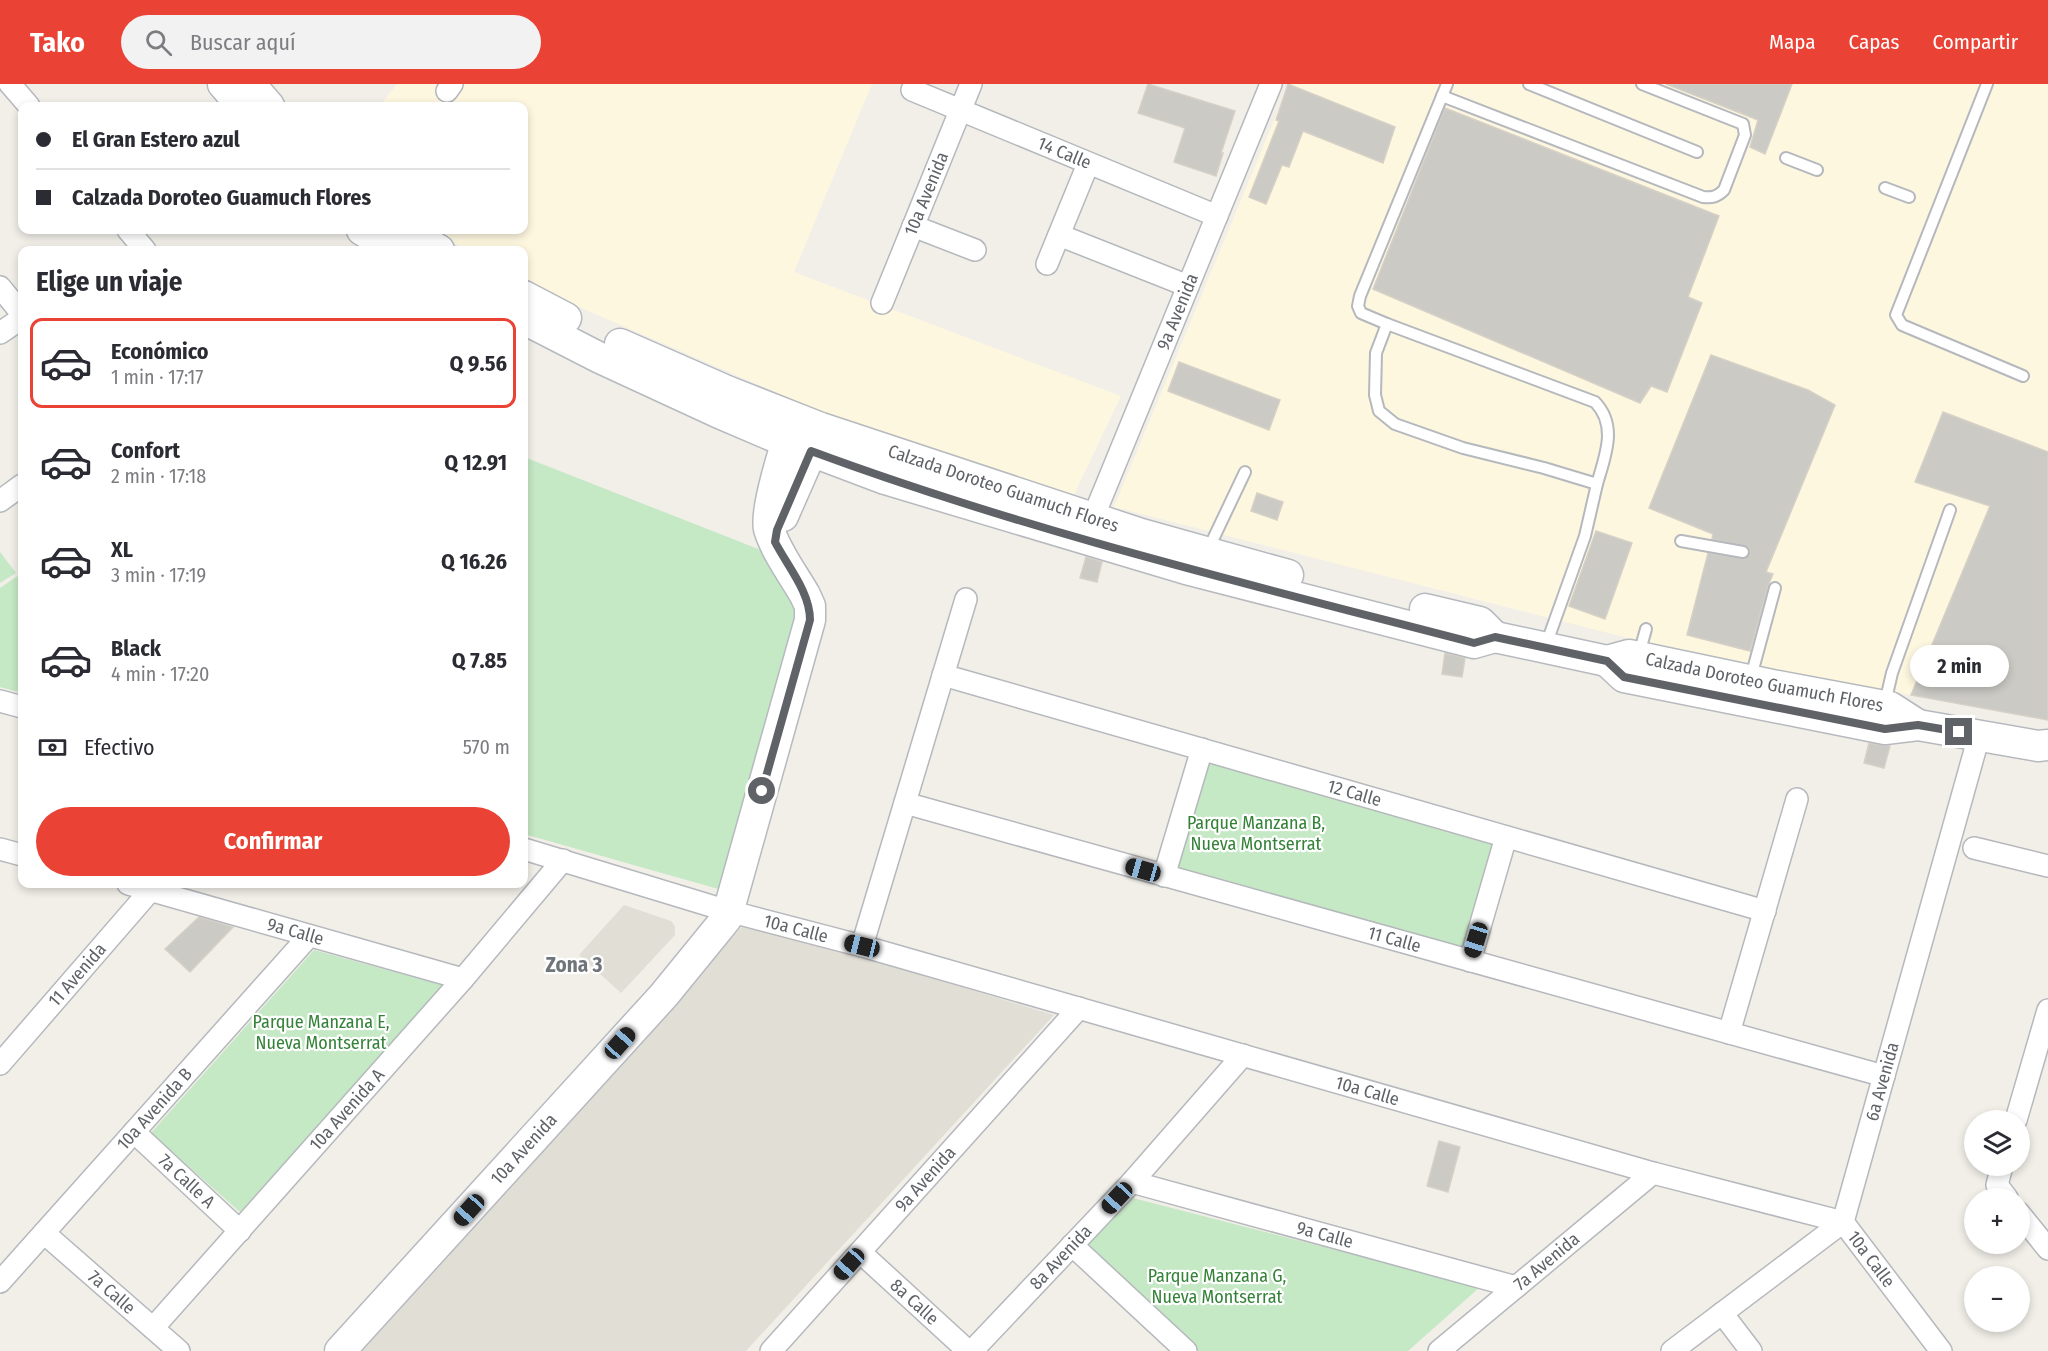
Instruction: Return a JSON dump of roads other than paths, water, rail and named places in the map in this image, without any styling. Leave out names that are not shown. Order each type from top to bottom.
[{"type":"main road","points":[[224,84],[239,102]]},
{"type":"main road","points":[[250,84],[265,102]]},
{"type":"main road","points":[[393,234],[408,236],[430,246]]},
{"type":"main road","name":"Calzada Doroteo Guamuch Flores","points":[[528,298],[610,340],[727,391],[885,479],[1088,528],[1141,534],[1290,575],[1480,622],[1495,637]]},
{"type":"main road","name":"Calzada Doroteo Guamuch Flores","points":[[528,321],[600,358],[804,435]]},
{"type":"main road","name":"10a Avenida","points":[[340,1351],[656,1003],[705,946],[726,912],[810,620],[810,606],[768,527],[769,509],[804,435]]},
{"type":"main road","name":"Calzada Doroteo Guamuch Flores","points":[[1088,528],[1186,569],[1474,643],[1495,637],[1607,661],[1629,655],[1885,706],[1918,725]]},
{"type":"main road","name":"Calzada Doroteo Guamuch Flores","points":[[1607,661],[1624,677],[1754,704],[1885,729],[1918,725],[2045,747]]},
{"type":"street","points":[[10,84],[26,102]]},
{"type":"street","name":"10a Avenida","points":[[882,303],[971,84]]},
{"type":"street","name":"9a Avenida","points":[[1088,528],[1271,84]]},
{"type":"street","name":"14 Calle","points":[[912,90],[1217,216]]},
{"type":"street","points":[[1047,264],[1088,164]]},
{"type":"street","points":[[914,226],[975,250]]},
{"type":"street","points":[[131,234],[142,246]]},
{"type":"street","points":[[1059,235],[1188,286]]},
{"type":"street","points":[[0,287],[18,311]]},
{"type":"street","points":[[0,333],[18,319]]},
{"type":"street","points":[[0,501],[18,488]]},
{"type":"street","points":[[862,946],[966,599]]},
{"type":"street","name":"12 Calle","points":[[943,675],[1765,911]]},
{"type":"street","points":[[0,701],[18,706]]},
{"type":"street","name":"6a Avenida","points":[[1843,1222],[1978,736]]},
{"type":"street","points":[[1164,876],[1202,749]]},
{"type":"street","points":[[1729,1033],[1797,800]]},
{"type":"street","name":"11 Calle","points":[[905,803],[1884,1076]]},
{"type":"street","points":[[1470,960],[1506,837]]},
{"type":"street","points":[[1974,848],[2048,866]]},
{"type":"street","points":[[0,849],[18,854]]},
{"type":"street","name":"10a Calle","points":[[528,850],[726,912],[862,946],[1653,1173],[1843,1222],[1941,1351]]},
{"type":"street","name":"10a Avenida A","points":[[153,1329],[463,979],[563,860]]},
{"type":"street","name":"11 Avenida","points":[[0,1064],[152,888]]},
{"type":"street","name":"9a Calle","points":[[156,888],[309,936],[463,979]]},
{"type":"street","name":"10a Avenida B","points":[[0,1282],[309,936]]},
{"type":"street","name":"9a Avenida","points":[[771,1351],[1079,1008]]},
{"type":"street","points":[[2020,1110],[2044,1043],[2048,1011]]},
{"type":"street","name":"8a Avenida","points":[[970,1351],[1132,1182],[1243,1055]]},
{"type":"street","name":"7a Calle A","points":[[134,1132],[240,1231]]},
{"type":"street","name":"7a Avenida","points":[[1438,1351],[1653,1173]]},
{"type":"street","name":"9a Calle","points":[[1132,1182],[1516,1287]]},
{"type":"street","points":[[1672,1351],[1843,1222]]},
{"type":"street","points":[[2030,1227],[2048,1249]]},
{"type":"street","name":"7a Calle","points":[[44,1233],[179,1351]]},
{"type":"street","points":[[1072,1245],[1186,1351]]},
{"type":"street","name":"8a Calle","points":[[860,1252],[970,1351]]},
{"type":"street","points":[[1722,1313],[1751,1351]]},
{"type":"lane","points":[[1447,84],[1360,296],[1358,306],[1361,314],[1595,402],[1604,411],[1609,443],[1585,536],[1545,648]]},
{"type":"lane","points":[[1529,84],[1697,152]]},
{"type":"lane","points":[[1442,96],[1703,197],[1719,196],[1724,190],[1745,135],[1743,124],[1642,84]]},
{"type":"lane","points":[[1988,84],[1896,315],[1902,325],[2024,376]]},
{"type":"lane","points":[[1786,158],[1817,170]]},
{"type":"lane","points":[[1885,188],[1909,197]]},
{"type":"lane","points":[[1387,324],[1376,353],[1375,395],[1379,411],[1395,424],[1463,448],[1597,484]]},
{"type":"lane","points":[[1207,552],[1245,472]]},
{"type":"lane","points":[[1885,706],[1892,673],[1950,510]]},
{"type":"lane","points":[[1681,541],[1743,552]]},
{"type":"lane","points":[[1751,681],[1775,588]]},
{"type":"lane","points":[[1638,657],[1646,628]]},
{"type":"district","name":"Zona 3","points":[[574,965]]},
{"type":"park label","name":"Parque Manzana B, Nueva Montserrat","points":[[1256,834]]},
{"type":"park label","name":"Parque Manzana E, Nueva Montserrat","points":[[321,1032]]},
{"type":"park label","name":"Parque Manzana G, Nueva Montserrat","points":[[1217,1286]]}]
